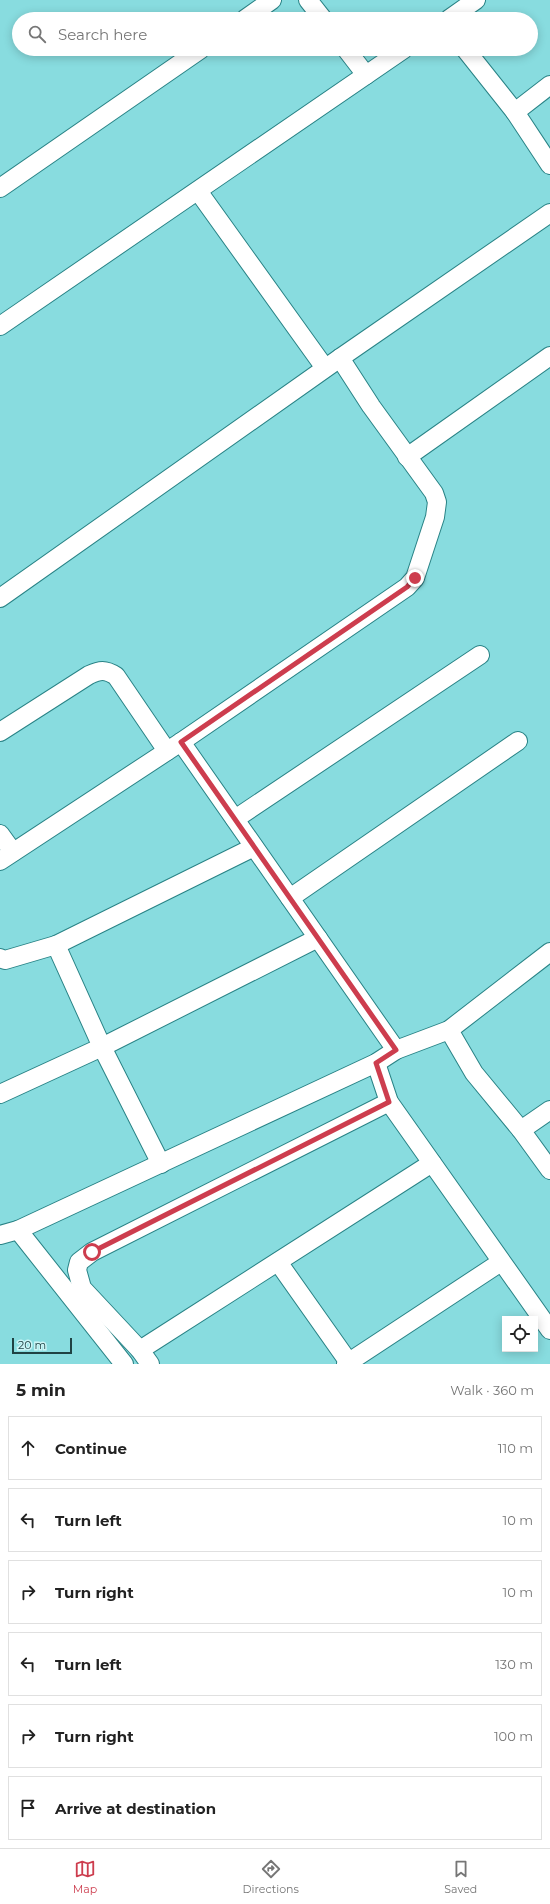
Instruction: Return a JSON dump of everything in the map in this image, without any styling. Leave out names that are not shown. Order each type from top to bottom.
[{"type":"street","points":[[255,12],[272,0]]},
{"type":"street","points":[[308,0],[317,12]]},
{"type":"street","points":[[458,12],[476,0]]},
{"type":"street","points":[[0,188],[191,56]]},
{"type":"street","points":[[351,56],[366,75]]},
{"type":"street","points":[[0,326],[394,56]]},
{"type":"street","points":[[471,56],[515,112],[550,165]]},
{"type":"street","points":[[515,112],[550,85]]},
{"type":"street","points":[[198,191],[325,368]]},
{"type":"street","points":[[0,598],[325,368],[550,213]]},
{"type":"street","points":[[407,457],[550,356]]},
{"type":"street","points":[[0,834],[7,857],[174,746],[407,587],[415,578],[435,517],[437,502],[434,493],[407,457],[340,358]]},
{"type":"street","points":[[235,819],[480,655]]},
{"type":"street","points":[[0,732],[99,670],[107,671],[116,676],[235,819],[396,1050]]},
{"type":"street","points":[[290,898],[518,741]]},
{"type":"street","points":[[0,958],[5,960],[56,945],[254,847]]},
{"type":"street","points":[[0,1094],[102,1047],[318,938]]},
{"type":"street","points":[[56,945],[102,1047],[161,1164]]},
{"type":"street","points":[[0,1235],[18,1230],[161,1164],[376,1063],[396,1050],[449,1030],[550,952]]},
{"type":"street","points":[[449,1030],[474,1074],[521,1130],[550,1170]]},
{"type":"street","points":[[376,1063],[389,1102],[550,1330]]},
{"type":"street","points":[[389,1102],[92,1252],[79,1262],[77,1270],[82,1288],[145,1357],[278,1262],[432,1163]]},
{"type":"street","points":[[521,1130],[550,1110]]},
{"type":"street","points":[[18,1230],[124,1364]]},
{"type":"street","points":[[278,1262],[348,1363],[501,1262]]},
{"type":"route","points":[[92,1252],[389,1102],[376,1063],[396,1050],[181,742],[407,587],[415,578]]}]
